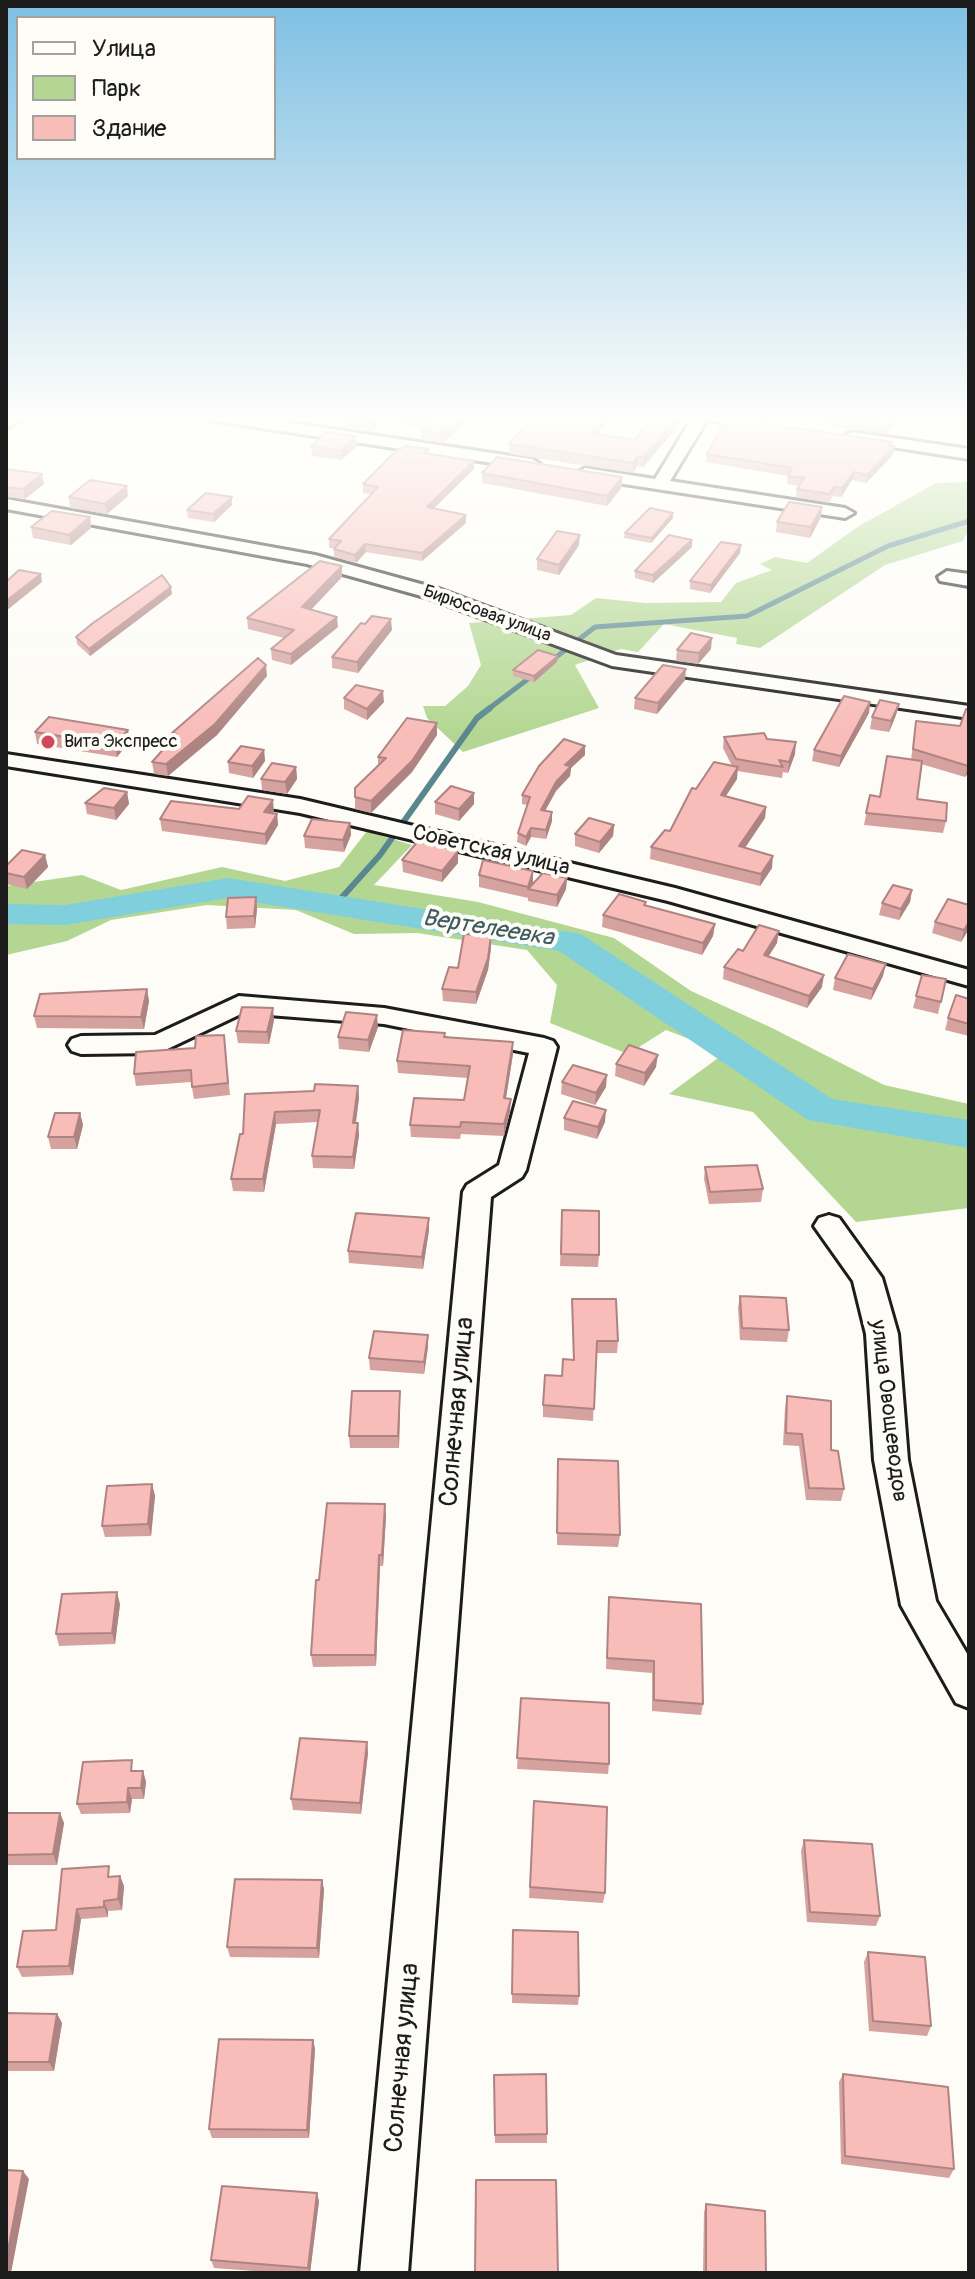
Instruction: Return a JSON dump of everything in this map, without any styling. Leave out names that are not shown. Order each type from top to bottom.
[{"type":"street","name":"Бирюсовая улица","points":[[102,521],[309,559],[432,593],[612,660],[969,712]]},
{"type":"street","points":[[947,577],[969,580]]},
{"type":"street","name":"Советская улица","points":[[6,760],[300,806],[675,895],[969,978]]},
{"type":"street","name":"Солнечная улица","points":[[81,1045],[159,1044],[239,1004],[384,1016],[544,1047],[512,1170],[477,1192],[384,2273]]},
{"type":"street","name":"улица Овощеводов","points":[[829,1226],[867,1278],[882,1334],[891,1460],[919,1605],[969,1691]]},
{"type":"green space","points":[[867,521],[969,521],[963,541],[885,565],[760,648],[736,644],[737,638],[664,624],[638,652],[621,649],[575,665],[599,708],[463,752],[427,718],[423,706],[445,706],[468,686],[481,665],[469,623],[571,615],[596,598],[645,603],[721,602],[736,583],[772,570],[760,564],[775,557],[807,563]]},
{"type":"green space","points":[[367,831],[412,845],[374,885],[478,902],[614,938],[691,991],[884,1085],[969,1104],[969,1208],[856,1222],[753,1112],[669,1094],[725,1053],[666,1030],[628,1054],[550,1023],[557,985],[527,950],[417,933],[354,934],[296,910],[207,905],[111,920],[67,941],[6,955],[6,886],[82,875],[121,890],[222,867],[285,881],[339,867]]},
{"type":"building","points":[[38,521],[85,521],[69,535],[31,527]]},
{"type":"building","points":[[346,521],[459,521],[422,553],[365,544],[355,555],[334,549],[341,541],[329,539]]},
{"type":"building","points":[[637,521],[666,521],[652,538],[625,533]]},
{"type":"building","points":[[777,521],[814,521],[811,527]]},
{"type":"building","points":[[557,531],[580,535],[559,565],[537,559]]},
{"type":"building","points":[[669,535],[692,540],[653,575],[635,571]]},
{"type":"building","points":[[721,542],[741,545],[711,585],[690,581]]},
{"type":"building","points":[[320,561],[342,566],[302,607],[337,617],[291,654],[271,649],[294,630],[247,618]]},
{"type":"building","points":[[19,570],[41,574],[6,601],[6,582]]},
{"type":"building","points":[[162,575],[171,587],[89,649],[76,637],[93,623]]},
{"type":"building","points":[[372,616],[391,619],[357,662],[332,657],[361,623],[365,624]]},
{"type":"building","points":[[691,633],[712,638],[699,653],[677,650]]},
{"type":"building","points":[[538,650],[558,656],[534,676],[513,670]]},
{"type":"building","points":[[258,658],[266,665],[215,724],[166,764],[152,762],[177,734],[172,733]]},
{"type":"building","points":[[663,665],[686,669],[658,703],[635,698]]},
{"type":"building","points":[[356,685],[383,691],[367,709],[344,698]]},
{"type":"building","points":[[844,696],[870,702],[841,756],[814,750]]},
{"type":"building","points":[[880,700],[899,704],[891,721],[872,717]]},
{"type":"building","points":[[966,709],[969,710],[968,766],[913,749],[916,721],[960,726]]},
{"type":"building","points":[[49,717],[128,730],[115,745],[35,732]]},
{"type":"building","points":[[407,718],[437,723],[412,761],[371,801],[355,797],[355,788],[386,758],[378,757]]},
{"type":"building","points":[[764,733],[767,739],[796,742],[789,762],[779,760],[783,767],[736,759],[724,737]]},
{"type":"building","points":[[564,739],[585,746],[565,765],[571,766],[556,782],[541,810],[552,812],[546,830],[531,828],[526,837],[518,833],[530,797],[522,795],[539,766]]},
{"type":"building","points":[[241,746],[264,750],[252,766],[228,762]]},
{"type":"building","points":[[887,756],[922,761],[917,799],[947,803],[946,821],[866,813],[870,795],[880,797]]},
{"type":"building","points":[[714,762],[738,767],[721,795],[766,807],[739,846],[773,856],[761,874],[651,847],[665,830],[670,831],[692,788],[696,789]]},
{"type":"building","points":[[272,763],[296,767],[285,782],[261,779]]},
{"type":"building","points":[[451,786],[474,793],[459,809],[435,802]]},
{"type":"building","points":[[104,788],[127,792],[114,808],[85,803]]},
{"type":"building","points":[[248,796],[273,800],[264,812],[277,814],[265,834],[160,819],[171,801],[239,809]]},
{"type":"building","points":[[589,818],[614,825],[600,842],[575,834]]},
{"type":"building","points":[[312,819],[350,823],[343,840],[304,836]]},
{"type":"building","points":[[418,841],[458,851],[442,871],[402,860]]},
{"type":"building","points":[[22,850],[45,855],[24,877],[6,873],[6,866]]},
{"type":"building","points":[[483,860],[533,871],[528,887],[479,875]]},
{"type":"building","points":[[543,873],[567,878],[557,895],[528,889]]},
{"type":"building","points":[[893,885],[912,890],[901,909],[882,903]]},
{"type":"building","points":[[619,894],[646,902],[644,905],[715,924],[703,943],[603,915]]},
{"type":"building","points":[[256,897],[254,916],[226,917],[228,898]]},
{"type":"building","points":[[948,899],[969,905],[969,922],[964,930],[935,922]]},
{"type":"building","points":[[759,925],[779,931],[764,955],[824,975],[809,996],[724,967],[738,949],[743,951]]},
{"type":"building","points":[[464,934],[491,936],[488,958],[476,992],[442,989],[449,967],[458,968]]},
{"type":"building","points":[[848,954],[886,964],[873,989],[835,978]]},
{"type":"building","points":[[922,975],[946,979],[941,1002],[916,996]]},
{"type":"building","points":[[147,989],[141,1017],[34,1016],[40,994]]},
{"type":"building","points":[[956,995],[969,999],[969,1024],[948,1018]]},
{"type":"building","points":[[242,1007],[273,1008],[267,1032],[236,1031]]},
{"type":"building","points":[[346,1012],[377,1015],[368,1040],[338,1037]]},
{"type":"building","points":[[403,1030],[445,1033],[444,1037],[513,1042],[504,1098],[511,1099],[504,1124],[461,1122],[460,1127],[410,1125],[414,1098],[464,1100],[470,1066],[397,1061]]},
{"type":"building","points":[[224,1035],[228,1083],[192,1087],[191,1070],[134,1074],[136,1052],[195,1048],[196,1036]]},
{"type":"building","points":[[629,1045],[658,1055],[645,1073],[616,1064]]},
{"type":"building","points":[[573,1065],[607,1075],[596,1093],[562,1082]]},
{"type":"building","points":[[315,1084],[358,1086],[353,1123],[358,1123],[353,1157],[312,1156],[320,1110],[275,1112],[263,1179],[231,1179],[240,1134],[243,1134],[245,1094],[314,1091]]},
{"type":"building","points":[[573,1101],[606,1110],[598,1127],[564,1118]]},
{"type":"building","points":[[55,1113],[80,1113],[74,1137],[48,1137]]},
{"type":"building","points":[[757,1165],[763,1189],[710,1192],[705,1167]]},
{"type":"building","points":[[562,1210],[599,1211],[599,1255],[561,1254]]},
{"type":"building","points":[[356,1213],[429,1218],[422,1257],[348,1251]]},
{"type":"building","points":[[740,1296],[786,1298],[789,1330],[742,1328]]},
{"type":"building","points":[[572,1299],[616,1299],[618,1341],[597,1341],[594,1409],[543,1405],[545,1375],[562,1376],[563,1359],[574,1360]]},
{"type":"building","points":[[374,1331],[428,1335],[424,1362],[369,1358]]},
{"type":"building","points":[[352,1391],[400,1391],[398,1436],[349,1436]]},
{"type":"building","points":[[787,1396],[831,1401],[831,1450],[838,1451],[844,1489],[809,1488],[802,1434],[786,1433]]},
{"type":"building","points":[[558,1459],[618,1461],[620,1535],[557,1533]]},
{"type":"building","points":[[152,1484],[148,1524],[102,1526],[107,1486]]},
{"type":"building","points":[[327,1503],[385,1504],[382,1555],[379,1555],[375,1655],[311,1655],[316,1580],[319,1580]]},
{"type":"building","points":[[117,1592],[112,1633],[56,1634],[62,1594]]},
{"type":"building","points":[[609,1597],[701,1604],[703,1704],[654,1700],[654,1661],[607,1658]]},
{"type":"building","points":[[521,1698],[609,1703],[609,1764],[517,1758]]},
{"type":"building","points":[[300,1738],[367,1742],[360,1803],[291,1799]]},
{"type":"building","points":[[132,1760],[131,1771],[143,1771],[141,1788],[128,1788],[127,1802],[77,1804],[83,1762]]},
{"type":"building","points":[[534,1801],[607,1807],[605,1893],[530,1887]]},
{"type":"building","points":[[6,1813],[60,1813],[53,1854],[6,1855]]},
{"type":"building","points":[[804,1840],[872,1844],[880,1916],[810,1912]]},
{"type":"building","points":[[109,1866],[108,1877],[120,1876],[118,1899],[104,1901],[104,1907],[77,1909],[69,1966],[17,1967],[23,1931],[56,1930],[62,1869]]},
{"type":"building","points":[[235,1879],[322,1880],[317,1948],[227,1947]]},
{"type":"building","points":[[513,1930],[578,1932],[579,1996],[512,1994]]},
{"type":"building","points":[[868,1952],[925,1957],[931,2026],[873,2021]]},
{"type":"building","points":[[6,2013],[57,2014],[49,2062],[6,2062]]},
{"type":"building","points":[[219,2039],[313,2040],[307,2130],[209,2129]]},
{"type":"building","points":[[546,2074],[547,2134],[495,2135],[494,2075]]},
{"type":"building","points":[[843,2074],[948,2087],[954,2169],[845,2156]]},
{"type":"building","points":[[6,2170],[23,2171],[6,2261]]},
{"type":"building","points":[[476,2180],[556,2180],[558,2273],[475,2273]]},
{"type":"building","points":[[222,2186],[317,2193],[308,2268],[211,2260]]},
{"type":"building","points":[[706,2204],[765,2211],[766,2273],[706,2273]]},
{"type":"waterway","points":[[551,661],[595,627],[747,616],[888,546],[968,521]]},
{"type":"waterway","points":[[487,710],[532,676]]},
{"type":"waterway","points":[[335,905],[380,855],[477,718],[490,708]]},
{"type":"waterway","name":"Вертелеевка","points":[[6,914],[65,915],[228,888],[569,942],[822,1111],[969,1134]]},
{"type":"place","name":"Вита Экспресс","points":[[48,742]]}]
